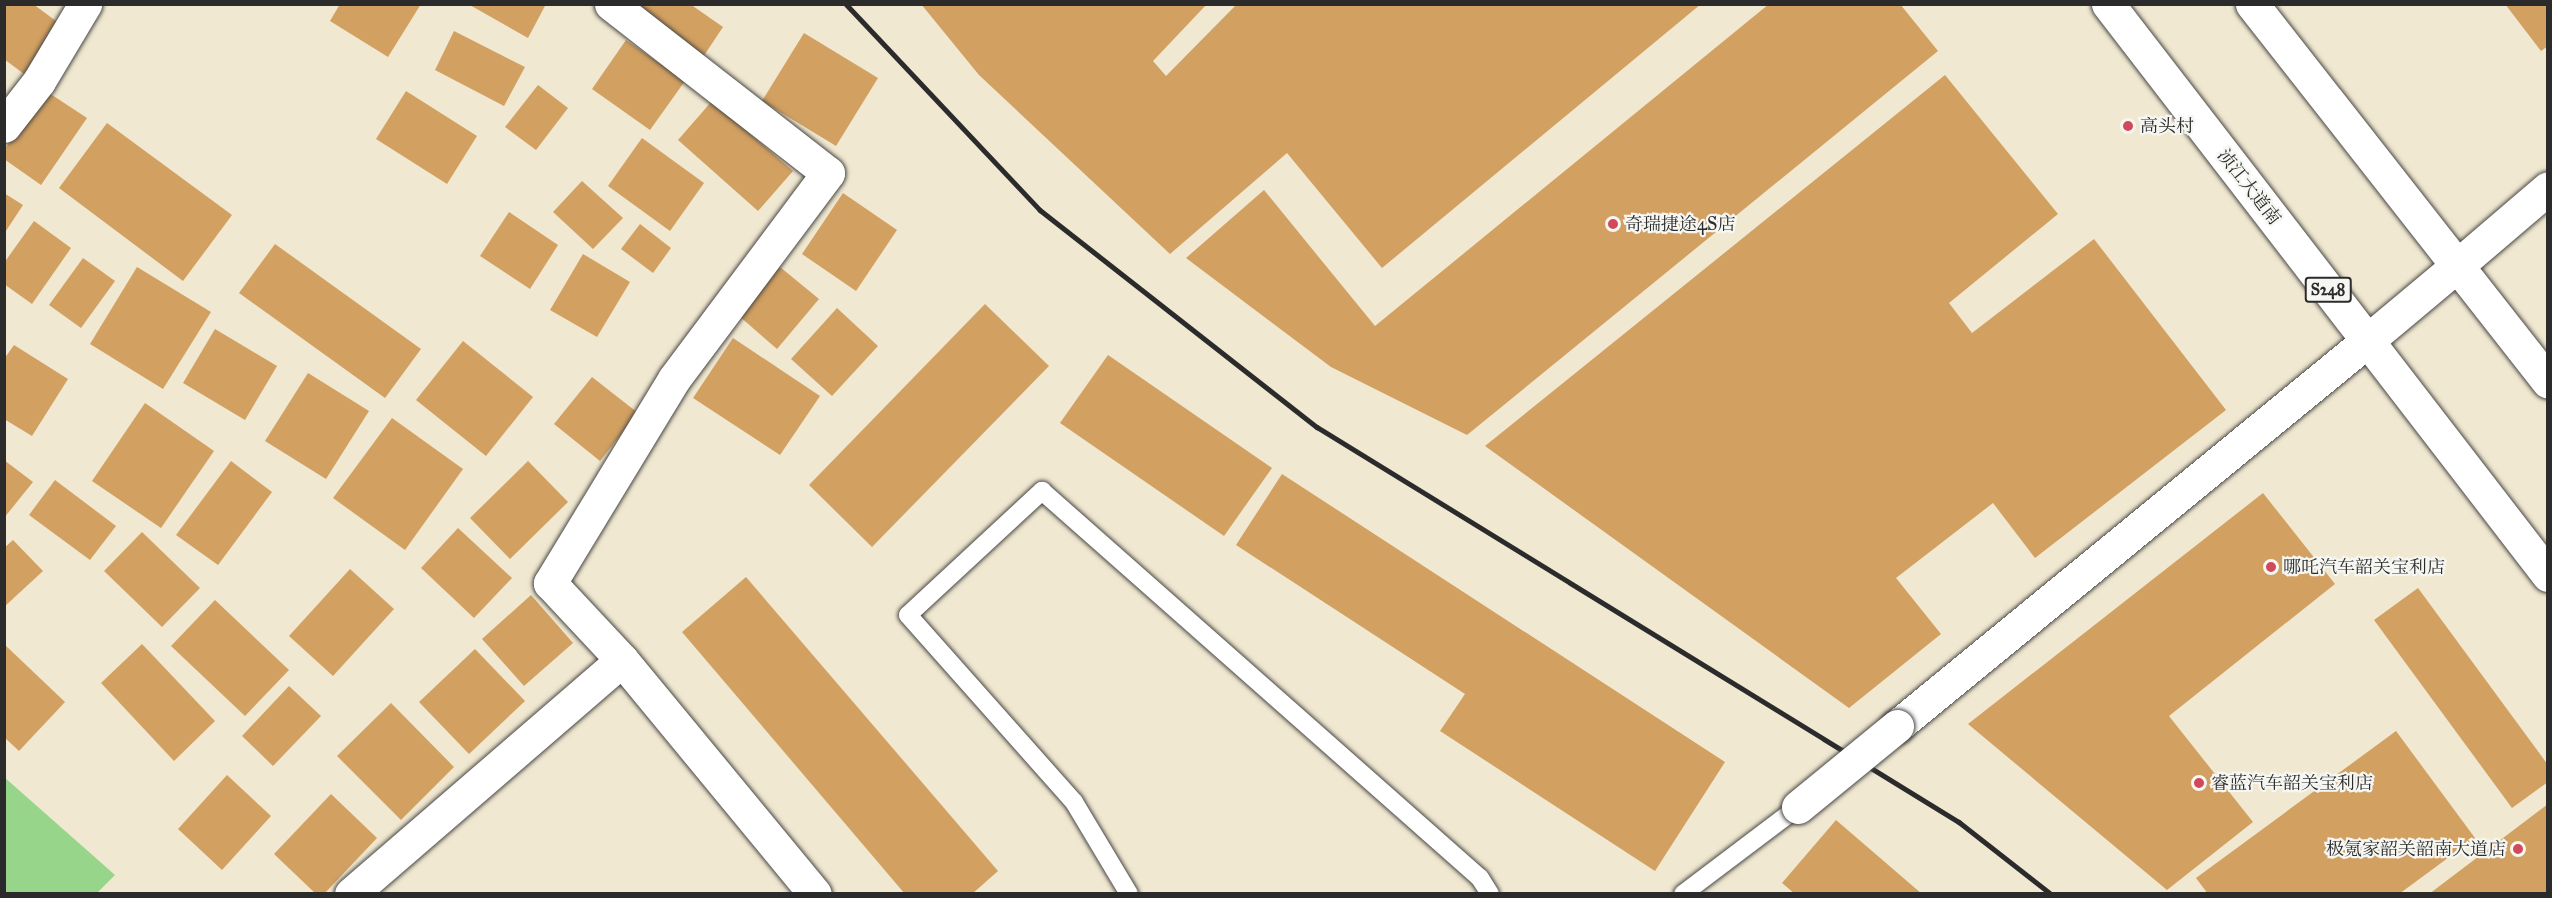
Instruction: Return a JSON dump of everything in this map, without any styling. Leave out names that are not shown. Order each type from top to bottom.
[{"type":"street","points":[[4,126],[39,81],[85,4]]},
{"type":"street","points":[[611,4],[828,173],[674,379],[549,583],[622,660],[815,894]]},
{"type":"street","name":"浈江大道南","points":[[2108,4],[2547,575]]},
{"type":"street","points":[[2252,4],[2458,265],[2547,382]]},
{"type":"street","points":[[1798,807],[2367,341],[2547,188]]},
{"type":"street","points":[[351,894],[622,660]]},
{"type":"lane","points":[[1129,894],[1074,802],[908,615],[1042,491],[1480,878],[1490,894]]},
{"type":"lane","points":[[1683,894],[1798,807]]},
{"type":"green space","points":[[4,777],[115,875],[97,893],[5,893]]},
{"type":"building","points":[[4,4],[33,4],[60,24],[24,74],[4,59]]},
{"type":"building","points":[[340,4],[421,4],[388,57],[330,21]]},
{"type":"building","points":[[468,4],[546,4],[528,38]]},
{"type":"building","points":[[624,4],[690,4],[723,27],[699,63]]},
{"type":"building","points":[[921,4],[1207,4],[1153,61],[1166,76],[1237,4],[1701,4],[1382,268],[1287,153],[1170,254],[979,75]]},
{"type":"building","name":"奇瑞捷途4S店","points":[[1769,4],[1900,4],[1938,51],[1467,435],[1331,367],[1186,258],[1264,190],[1375,326]]},
{"type":"building","points":[[2505,4],[2548,4],[2548,46],[2541,51]]},
{"type":"building","points":[[454,31],[525,67],[504,106],[435,70]]},
{"type":"building","points":[[804,33],[878,78],[836,146],[762,101]]},
{"type":"building","points":[[626,40],[685,81],[650,130],[592,89]]},
{"type":"building","points":[[1945,75],[2058,214],[1949,303],[1972,333],[2094,239],[2226,410],[2035,558],[1993,503],[1896,578],[1941,634],[1849,708],[1485,446]]},
{"type":"building","points":[[538,85],[568,108],[536,150],[505,127]]},
{"type":"building","points":[[46,91],[87,118],[41,185],[4,159],[4,150]]},
{"type":"building","points":[[406,91],[477,136],[447,184],[376,139]]},
{"type":"building","points":[[712,101],[793,171],[758,211],[678,140]]},
{"type":"building","points":[[107,123],[232,215],[183,281],[59,188]]},
{"type":"building","points":[[642,138],[704,183],[670,231],[608,186]]},
{"type":"building","points":[[582,181],[623,218],[593,249],[553,212]]},
{"type":"building","points":[[4,193],[23,205],[4,234]]},
{"type":"building","points":[[843,193],[897,230],[856,291],[802,254]]},
{"type":"building","points":[[509,212],[558,245],[530,289],[480,256]]},
{"type":"building","points":[[34,221],[71,248],[32,304],[4,284],[4,263]]},
{"type":"building","points":[[640,224],[671,248],[653,273],[621,249]]},
{"type":"building","points":[[275,244],[421,349],[385,398],[239,293]]},
{"type":"building","points":[[583,254],[630,282],[597,337],[550,310]]},
{"type":"building","points":[[83,258],[115,281],[81,328],[49,305]]},
{"type":"building","points":[[137,267],[211,312],[163,389],[90,344]]},
{"type":"building","points":[[780,267],[819,299],[777,349],[738,315]]},
{"type":"building","points":[[985,304],[1049,366],[872,547],[809,485]]},
{"type":"building","points":[[837,308],[878,346],[832,396],[791,359]]},
{"type":"building","points":[[215,329],[277,366],[245,420],[183,383]]},
{"type":"building","points":[[733,338],[820,396],[780,455],[693,398]]},
{"type":"building","points":[[463,341],[533,397],[486,456],[416,400]]},
{"type":"building","points":[[14,345],[68,379],[32,436],[4,419],[4,359]]},
{"type":"building","points":[[1108,355],[1272,468],[1224,536],[1060,423]]},
{"type":"building","points":[[308,373],[369,411],[326,479],[265,441]]},
{"type":"building","points":[[592,377],[638,413],[600,461],[554,424]]},
{"type":"building","points":[[145,403],[214,451],[161,528],[92,481]]},
{"type":"building","points":[[392,418],[463,469],[405,550],[333,498]]},
{"type":"building","points":[[4,460],[33,482],[4,518]]},
{"type":"building","points":[[231,461],[272,492],[218,565],[176,535]]},
{"type":"building","points":[[528,461],[568,502],[510,559],[470,518]]},
{"type":"building","points":[[1282,474],[1725,762],[1655,871],[1440,731],[1465,694],[1236,545]]},
{"type":"building","points":[[55,480],[116,526],[90,560],[29,515]]},
{"type":"building","points":[[2263,493],[2335,584],[2169,716],[2253,822],[2167,890],[1968,724]]},
{"type":"building","points":[[458,528],[512,578],[474,618],[421,568]]},
{"type":"building","points":[[142,532],[200,588],[162,627],[104,571]]},
{"type":"building","points":[[13,540],[43,571],[4,607],[4,548]]},
{"type":"building","points":[[350,569],[394,609],[333,676],[289,636]]},
{"type":"building","points":[[746,577],[998,871],[972,894],[905,894],[682,632]]},
{"type":"building","points":[[2418,588],[2548,765],[2548,782],[2512,808],[2374,620]]},
{"type":"building","points":[[531,595],[573,643],[524,686],[482,639]]},
{"type":"building","points":[[215,600],[289,670],[245,716],[171,646]]},
{"type":"building","points":[[4,644],[65,702],[19,751],[4,737]]},
{"type":"building","points":[[142,644],[215,721],[174,761],[101,683]]},
{"type":"building","points":[[475,649],[525,701],[469,754],[419,702]]},
{"type":"building","points":[[289,686],[321,716],[273,766],[242,736]]},
{"type":"building","points":[[391,703],[454,767],[401,820],[337,756]]},
{"type":"building","points":[[2396,731],[2475,838],[2399,894],[2208,894],[2196,878]]},
{"type":"building","points":[[227,775],[271,816],[222,870],[178,829]]},
{"type":"building","points":[[331,794],[377,838],[324,894],[316,894],[274,854]]},
{"type":"building","name":"极氪家韶关韶南大道店","points":[[2548,804],[2548,894],[2429,894]]},
{"type":"building","points":[[1836,820],[1922,894],[1795,894],[1782,883]]},
{"type":"railway","points":[[846,4],[1040,210],[1317,427],[1959,822],[2051,894]]},
{"type":"place","name":"高头村","points":[[2128,126]]},
{"type":"place","name":"奇瑞捷途4S店","points":[[1613,224]]},
{"type":"place","name":"哪吒汽车韶关宝利店","points":[[2271,567]]},
{"type":"place","name":"睿蓝汽车韶关宝利店","points":[[2199,783]]},
{"type":"place","name":"极氪家韶关韶南大道店","points":[[2518,849]]}]
